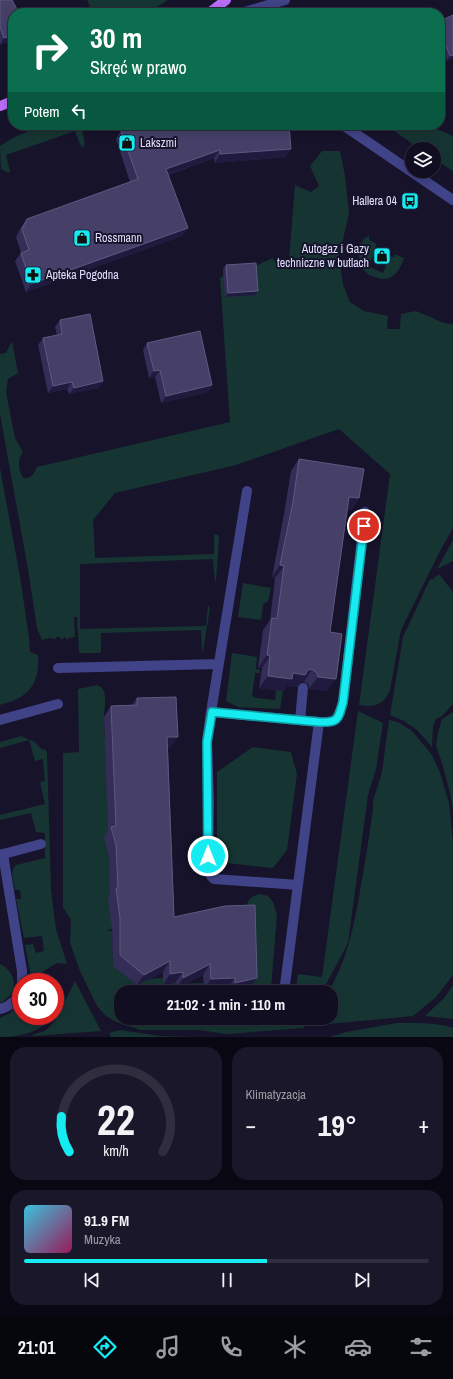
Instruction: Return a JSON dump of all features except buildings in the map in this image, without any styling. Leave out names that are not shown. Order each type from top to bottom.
[{"type":"main road","points":[[216,8],[226,0]]},
{"type":"street","points":[[258,8],[285,0]]},
{"type":"street","points":[[350,130],[453,200]]},
{"type":"street","points":[[247,491],[207,742],[208,869],[211,876],[214,878],[298,885]]},
{"type":"street","points":[[212,712],[319,722],[330,722],[335,720],[340,714],[343,702],[365,512]]},
{"type":"street","points":[[58,668],[219,664]]},
{"type":"street","points":[[300,720],[303,688]]},
{"type":"street","points":[[0,720],[58,704]]},
{"type":"street","points":[[285,985],[319,722]]},
{"type":"street","points":[[22,973],[1,855],[41,844]]},
{"type":"street","points":[[0,1009],[12,1003]]},
{"type":"green space","points":[[87,0],[168,0],[155,8],[91,8]]},
{"type":"green space","points":[[30,130],[82,130],[84,146],[83,148],[80,144],[75,131],[6,155],[10,171],[9,173],[1,169],[0,146]]},
{"type":"green space","points":[[393,130],[439,130],[453,136],[453,171],[441,163],[441,142],[410,142]]},
{"type":"green space","points":[[322,151],[340,151],[345,176],[349,214],[339,256],[343,285],[350,302],[364,311],[388,316],[387,329],[400,329],[401,314],[416,311],[444,323],[453,324],[453,528],[401,630],[388,695],[381,702],[373,706],[359,705],[390,474],[339,429],[236,465],[115,493],[93,520],[95,558],[214,554],[214,534],[218,535],[216,581],[213,559],[80,564],[80,629],[206,626],[208,605],[210,608],[203,651],[201,630],[101,633],[101,652],[79,653],[77,617],[74,617],[75,637],[68,638],[68,641],[65,637],[61,640],[60,637],[57,637],[55,639],[50,638],[42,640],[37,628],[0,414],[0,354],[6,353],[12,341],[18,373],[8,379],[6,392],[15,438],[23,452],[19,465],[23,478],[32,476],[37,467],[230,422],[220,278],[226,274],[253,267],[273,258],[276,264],[281,267],[287,264],[289,260],[295,185],[311,192],[319,186],[310,166]]},
{"type":"green space","points":[[369,236],[369,240],[377,244],[375,247],[377,249],[368,266],[383,273],[390,256],[394,257],[395,254],[404,258],[398,271],[391,277],[383,279],[372,276],[362,267],[359,258],[358,246],[365,238]]},
{"type":"green space","points":[[0,468],[20,577],[30,652],[38,655],[38,665],[35,682],[31,688],[18,698],[0,705]]},
{"type":"green space","points":[[453,540],[453,561],[437,569]]},
{"type":"green space","points":[[439,574],[453,592],[453,704],[442,716],[436,719],[433,726],[432,747],[417,730],[404,721],[390,715],[403,637],[430,579],[432,580]]},
{"type":"green space","points":[[243,583],[271,588],[268,601],[263,604],[261,620],[238,617]]},
{"type":"green space","points":[[232,653],[257,657],[256,669],[260,670],[260,673],[255,673],[252,696],[256,698],[275,700],[276,690],[283,691],[280,709],[238,707],[226,701]]},
{"type":"green space","points":[[98,685],[104,691],[105,695],[104,717],[111,898],[108,899],[110,902],[112,929],[107,930],[112,931],[113,966],[135,977],[135,985],[114,985],[114,1021],[105,1015],[97,1006],[80,971],[70,943],[71,920],[63,907],[63,753],[79,752],[78,689]]},
{"type":"green space","points":[[358,711],[383,723],[376,769],[368,795],[348,943],[326,985],[296,985],[298,974],[322,977]]},
{"type":"green space","points":[[453,712],[453,810],[450,793],[436,746],[442,719]]},
{"type":"green space","points":[[389,720],[398,722],[412,731],[432,755],[440,773],[449,803],[453,843],[453,975],[436,997],[413,1016],[338,1023],[338,985],[332,985],[349,943],[358,904],[373,801],[382,772]]},
{"type":"green space","points":[[21,736],[35,742],[41,749],[46,750],[47,753],[51,890],[56,929],[67,964],[57,963],[42,973],[30,973],[25,945],[33,944],[36,953],[44,951],[42,936],[24,938],[16,899],[21,899],[20,890],[15,890],[12,873],[16,865],[45,858],[45,833],[36,832],[31,813],[0,820],[0,815],[45,804],[40,782],[45,781],[43,759],[35,761],[29,740],[0,748],[0,742]]},
{"type":"green space","points":[[253,747],[291,752],[297,774],[287,850],[273,868],[227,863],[217,842],[217,772]]},
{"type":"green space","points":[[261,894],[268,896],[273,902],[277,915],[271,985],[249,985],[247,904],[250,898]]},
{"type":"green space","points":[[0,964],[6,968],[12,976],[12,992],[6,999],[0,1003]]},
{"type":"green space","points":[[163,978],[163,985],[137,985],[136,979]]},
{"type":"green space","points":[[175,978],[176,985],[163,985]]},
{"type":"green space","points":[[75,981],[101,1031],[33,1036],[32,1035],[45,1031],[51,1025],[64,1025],[64,1003]]},
{"type":"green space","points":[[203,983],[203,985],[177,985],[177,984]]},
{"type":"green space","points":[[453,985],[453,1019],[425,1016],[444,998]]},
{"type":"green space","points":[[12,1011],[12,1025],[44,1025],[23,1035],[0,1037],[0,1018]]},
{"type":"green space","points":[[397,1023],[425,1023],[446,1026],[453,1028],[453,1037],[330,1037],[346,1032]]},
{"type":"green space","points":[[126,1025],[306,1025],[304,1028],[226,1034],[199,1030],[140,1030]]},
{"type":"green space","points":[[120,1030],[160,1036],[196,1037],[111,1037],[109,1033]]},
{"type":"place","name":"Lakszmi","points":[[127,143]]},
{"type":"place","name":"Hallera 04","points":[[410,201]]},
{"type":"place","name":"Rossmann","points":[[82,238]]},
{"type":"place","name":"Autogaz i Gazy techniczne w butlach","points":[[382,256]]},
{"type":"place","name":"Apteka Pogodna","points":[[33,275]]},
{"type":"route","points":[[208,856],[207,742],[212,712],[319,722],[330,722],[335,720],[340,714],[343,702],[364,526]]}]
